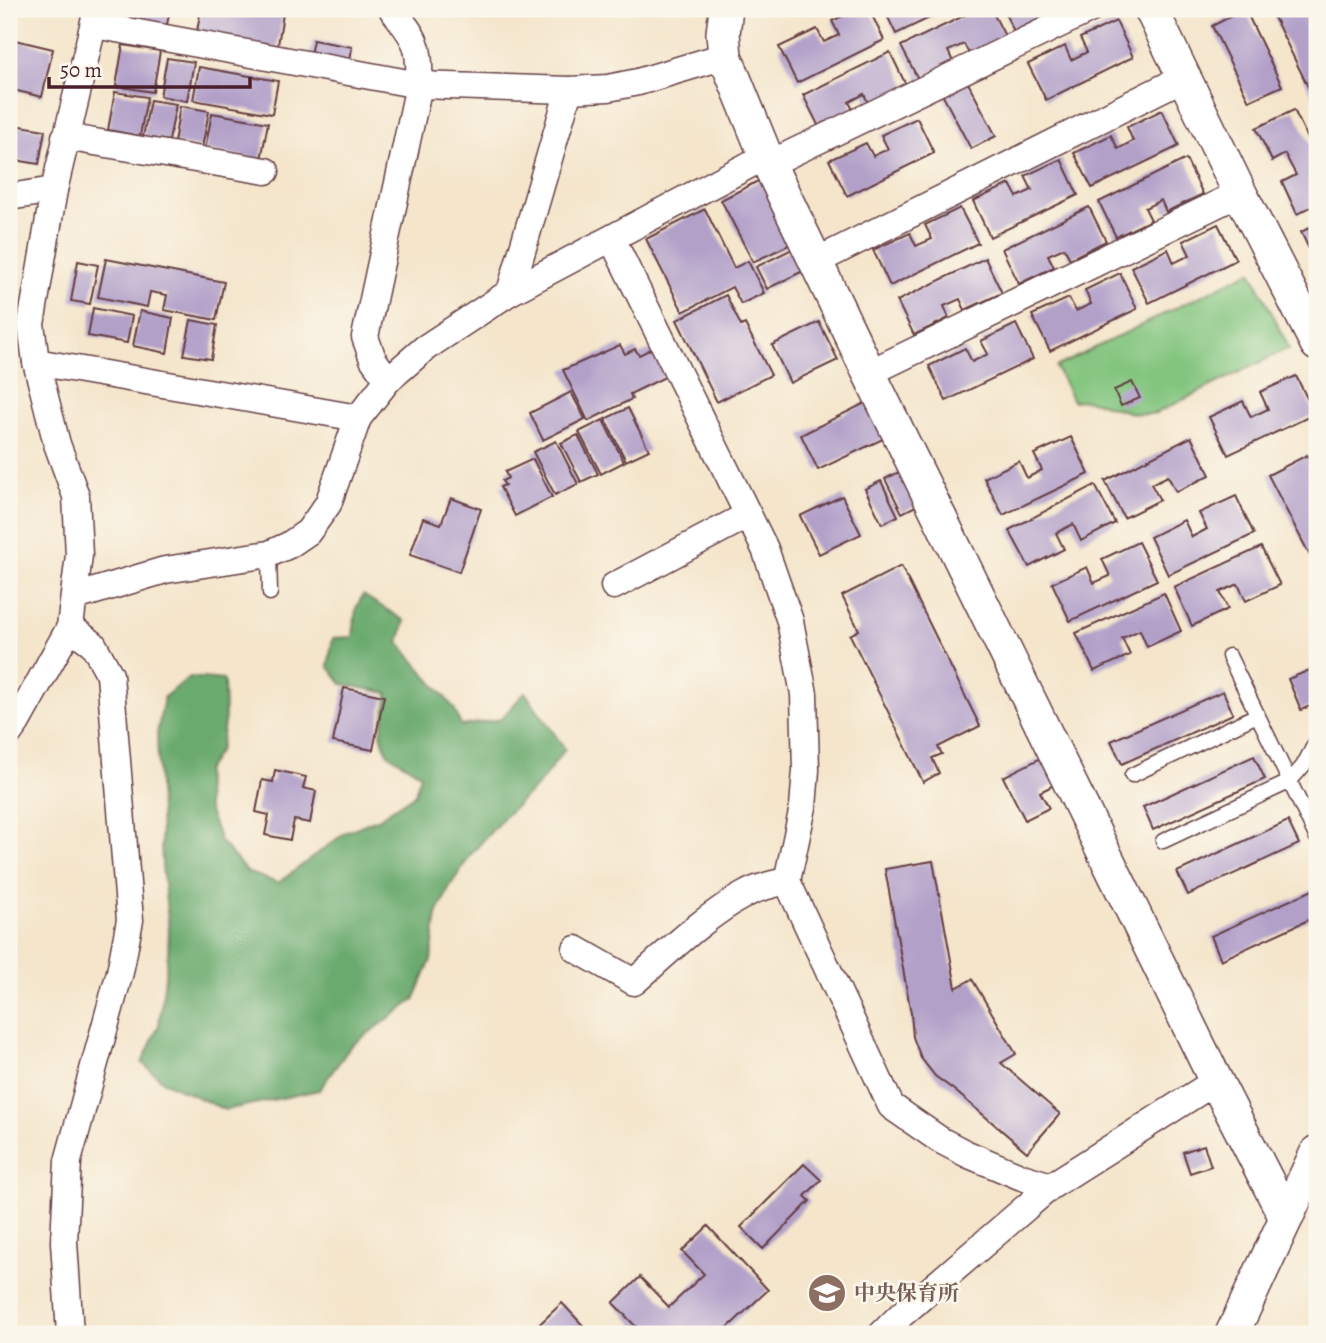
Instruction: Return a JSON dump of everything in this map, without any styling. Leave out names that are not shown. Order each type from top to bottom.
[{"type":"street","points":[[388,380],[373,359],[365,337],[419,85],[418,48],[413,36],[392,9]]},
{"type":"street","points":[[726,9],[723,33],[725,56],[768,160],[869,373],[1216,1081],[1286,1217]]},
{"type":"street","points":[[75,597],[165,570],[269,554],[289,545],[308,532],[328,504],[358,418],[388,380],[425,348],[510,292],[612,239],[768,160],[1091,9]]},
{"type":"street","points":[[1151,9],[1317,344]]},
{"type":"street","points":[[9,733],[60,640],[70,627],[75,597],[79,555],[76,496],[57,444],[36,362],[31,324],[65,137],[96,17],[419,85],[569,90],[608,88],[638,82],[725,56]]},
{"type":"street","points":[[817,261],[1185,77]]},
{"type":"street","points":[[510,292],[569,90]]},
{"type":"street","points":[[65,137],[266,171]]},
{"type":"street","points":[[9,197],[54,190]]},
{"type":"street","points":[[869,373],[1240,193]]},
{"type":"street","points":[[612,239],[748,515],[779,584],[798,657],[804,694],[806,770],[803,807],[788,881],[891,1106],[940,1140],[967,1154],[1051,1186]]},
{"type":"street","points":[[36,362],[358,418]]},
{"type":"street","points":[[614,586],[748,515]]},
{"type":"street","points":[[70,627],[93,643],[110,675],[130,920],[120,972],[68,1161],[64,1242],[70,1334]]},
{"type":"street","points":[[576,949],[634,982],[690,933],[745,894],[788,881]]},
{"type":"street","points":[[882,1334],[1051,1186],[1216,1081]]},
{"type":"street","points":[[1232,1334],[1317,1152]]},
{"type":"lane","points":[[269,554],[270,593]]},
{"type":"lane","points":[[1229,656],[1317,838]]},
{"type":"lane","points":[[1132,775],[1257,715]]},
{"type":"lane","points":[[1163,841],[1289,782],[1303,766],[1317,740]]},
{"type":"green space","points":[[1251,271],[1289,348],[1156,413],[1135,413],[1094,402],[1073,401],[1056,367]]},
{"type":"green space","points":[[363,595],[405,621],[399,643],[454,708],[461,726],[501,719],[525,692],[565,749],[539,784],[504,817],[472,853],[450,886],[437,914],[431,960],[414,1000],[351,1046],[319,1090],[225,1110],[164,1082],[142,1063],[159,1025],[168,953],[169,930],[162,865],[157,734],[164,697],[190,677],[224,680],[225,717],[220,749],[205,772],[207,806],[220,841],[247,872],[278,883],[346,832],[379,818],[415,794],[420,774],[388,754],[381,735],[388,693],[342,684],[328,666],[333,638],[353,637],[356,608]]},
{"type":"building","points":[[132,9],[170,9],[166,30],[129,24]]},
{"type":"building","points":[[201,9],[253,9],[283,14],[277,51],[196,37]]},
{"type":"building","points":[[858,9],[869,9],[884,40],[797,83],[779,47],[817,29],[824,42],[839,35],[832,21]]},
{"type":"building","points":[[884,9],[948,9],[896,34]]},
{"type":"building","points":[[978,9],[991,9],[1006,38],[970,56],[964,44],[948,51],[954,64],[919,81],[901,46]]},
{"type":"building","points":[[1003,9],[1047,9],[1050,17],[1015,34]]},
{"type":"building","points":[[1245,9],[1282,86],[1249,101],[1212,26]]},
{"type":"building","points":[[1270,9],[1317,9],[1317,105]]},
{"type":"building","points":[[1116,21],[1133,57],[1046,100],[1028,64],[1065,46],[1071,60],[1087,52],[1080,38]]},
{"type":"building","points":[[15,40],[53,49],[42,97],[9,89],[9,66]]},
{"type":"building","points":[[313,40],[352,47],[349,67],[309,60]]},
{"type":"building","points":[[123,45],[160,51],[153,92],[116,86]]},
{"type":"building","points":[[890,52],[907,87],[869,105],[864,94],[849,102],[854,112],[820,129],[803,95]]},
{"type":"building","points":[[167,58],[194,62],[187,101],[160,96]]},
{"type":"building","points":[[199,67],[278,81],[272,114],[193,100]]},
{"type":"building","points":[[967,81],[996,136],[971,149],[942,94]]},
{"type":"building","points":[[115,92],[147,97],[140,136],[108,130]]},
{"type":"building","points":[[150,100],[176,104],[169,141],[143,137]]},
{"type":"building","points":[[180,106],[209,111],[202,148],[174,143]]},
{"type":"building","points":[[1162,110],[1179,146],[1092,188],[1074,153],[1111,135],[1118,149],[1133,141],[1127,127]]},
{"type":"building","points":[[1294,110],[1317,157],[1317,204],[1297,214],[1282,182],[1296,175],[1285,154],[1272,161],[1256,128]]},
{"type":"building","points":[[212,113],[268,123],[261,160],[205,150]]},
{"type":"building","points":[[917,118],[934,153],[847,196],[829,160],[866,143],[873,156],[888,149],[881,135]]},
{"type":"building","points":[[9,124],[45,130],[39,164],[9,159]]},
{"type":"building","points":[[1061,159],[1078,195],[990,237],[973,201],[1010,184],[1017,197],[1032,190],[1025,176]]},
{"type":"building","points":[[1186,159],[1203,194],[1166,212],[1161,200],[1145,208],[1151,220],[1116,237],[1099,202]]},
{"type":"building","points":[[760,180],[797,241],[753,262],[721,200]]},
{"type":"building","points":[[1089,207],[1106,241],[1070,259],[1064,248],[1048,255],[1054,267],[1019,284],[1002,249]]},
{"type":"building","points":[[960,208],[978,243],[890,286],[873,250],[910,233],[916,246],[932,239],[925,225]]},
{"type":"building","points":[[705,209],[734,268],[748,261],[764,293],[741,304],[732,287],[683,312],[646,239]]},
{"type":"building","points":[[1218,224],[1236,260],[1149,303],[1131,267],[1168,249],[1174,263],[1190,255],[1183,241]]},
{"type":"building","points":[[1317,224],[1317,266],[1301,232]]},
{"type":"building","points":[[796,247],[807,269],[767,289],[756,267]]},
{"type":"building","points":[[985,258],[1002,293],[965,310],[960,299],[944,306],[949,318],[914,335],[897,301]]},
{"type":"building","points":[[106,259],[224,282],[216,320],[164,310],[167,295],[150,292],[147,307],[98,297]]},
{"type":"building","points":[[78,261],[98,265],[90,304],[71,301]]},
{"type":"building","points":[[1120,273],[1137,309],[1050,351],[1032,315],[1069,298],[1076,311],[1091,304],[1085,290]]},
{"type":"building","points":[[726,295],[741,326],[745,324],[771,375],[717,402],[677,320]]},
{"type":"building","points":[[93,308],[132,316],[127,343],[88,336]]},
{"type":"building","points":[[140,311],[173,318],[167,353],[133,346]]},
{"type":"building","points":[[191,320],[217,325],[211,359],[184,355]]},
{"type":"building","points":[[819,322],[838,360],[790,383],[772,345]]},
{"type":"building","points":[[1016,324],[1033,359],[946,401],[929,366],[965,348],[972,362],[988,354],[981,341]]},
{"type":"building","points":[[620,345],[625,354],[635,349],[639,355],[653,348],[667,376],[630,394],[632,399],[588,421],[563,370]]},
{"type":"building","points":[[1296,376],[1315,414],[1228,455],[1209,417],[1243,401],[1251,417],[1268,409],[1260,392]]},
{"type":"building","points":[[1132,382],[1140,398],[1121,406],[1114,390]]},
{"type":"building","points":[[571,392],[585,419],[543,440],[530,413]]},
{"type":"building","points":[[869,401],[887,437],[818,470],[801,435]]},
{"type":"building","points":[[628,408],[649,450],[626,461],[605,419]]},
{"type":"building","points":[[603,420],[624,462],[601,474],[579,432]]},
{"type":"building","points":[[578,435],[598,474],[581,482],[561,443]]},
{"type":"building","points":[[1071,437],[1089,474],[1003,515],[984,478],[1019,461],[1027,478],[1042,470],[1034,454]]},
{"type":"building","points":[[1191,437],[1210,475],[1176,492],[1168,476],[1151,484],[1160,500],[1124,518],[1105,481]]},
{"type":"building","points":[[556,441],[578,484],[555,495],[533,452]]},
{"type":"building","points":[[1307,455],[1317,474],[1317,569],[1268,475]]},
{"type":"building","points":[[533,459],[552,497],[515,516],[500,487],[505,485],[502,481],[508,478],[505,472]]},
{"type":"building","points":[[903,470],[920,504],[902,513],[885,479]]},
{"type":"building","points":[[881,481],[898,516],[882,524],[865,489]]},
{"type":"building","points":[[1095,485],[1115,523],[1081,541],[1073,524],[1056,533],[1064,549],[1029,567],[1009,530]]},
{"type":"building","points":[[842,496],[861,534],[819,554],[800,516]]},
{"type":"building","points":[[1236,496],[1254,534],[1168,575],[1150,537],[1184,520],[1192,537],[1207,529],[1199,513]]},
{"type":"building","points":[[451,498],[481,509],[459,572],[410,555],[423,518],[441,524]]},
{"type":"building","points":[[1138,542],[1157,580],[1070,621],[1052,583],[1087,567],[1094,583],[1110,576],[1102,559]]},
{"type":"building","points":[[1261,547],[1280,585],[1246,601],[1238,584],[1220,592],[1228,609],[1192,626],[1174,587]]},
{"type":"building","points":[[901,566],[980,726],[938,747],[942,754],[932,758],[939,773],[923,782],[850,635],[859,630],[842,596]]},
{"type":"building","points":[[1164,593],[1181,631],[1147,647],[1140,630],[1122,638],[1130,655],[1094,671],[1076,633]]},
{"type":"building","points":[[1317,667],[1317,703],[1301,710],[1288,679]]},
{"type":"building","points":[[344,688],[384,696],[373,750],[333,742]]},
{"type":"building","points":[[1223,691],[1233,714],[1122,764],[1111,741]]},
{"type":"building","points":[[1051,753],[1064,780],[1040,792],[1049,808],[1025,820],[1003,777]]},
{"type":"building","points":[[1254,756],[1265,779],[1153,830],[1143,807]]},
{"type":"building","points":[[275,770],[306,777],[303,788],[316,791],[310,823],[294,820],[290,840],[265,835],[269,815],[256,812],[262,780],[273,782]]},
{"type":"building","points":[[1288,821],[1299,844],[1188,895],[1177,872]]},
{"type":"building","points":[[933,861],[956,988],[972,979],[1016,1054],[1001,1063],[1060,1114],[1027,1152],[935,1076],[921,1058],[913,1037],[885,869]]},
{"type":"building","points":[[1317,888],[1317,916],[1221,960],[1211,936]]},
{"type":"building","points":[[1204,1145],[1211,1166],[1190,1173],[1183,1152]]},
{"type":"building","points":[[804,1164],[821,1180],[805,1196],[810,1201],[763,1249],[741,1227]]},
{"type":"building","points":[[708,1226],[768,1290],[721,1334],[643,1334],[613,1303],[640,1277],[669,1307],[704,1274],[682,1251]]},
{"type":"building","points":[[562,1303],[591,1334],[529,1334]]},
{"type":"place","name":"中央保育所","points":[[827,1293]]}]
